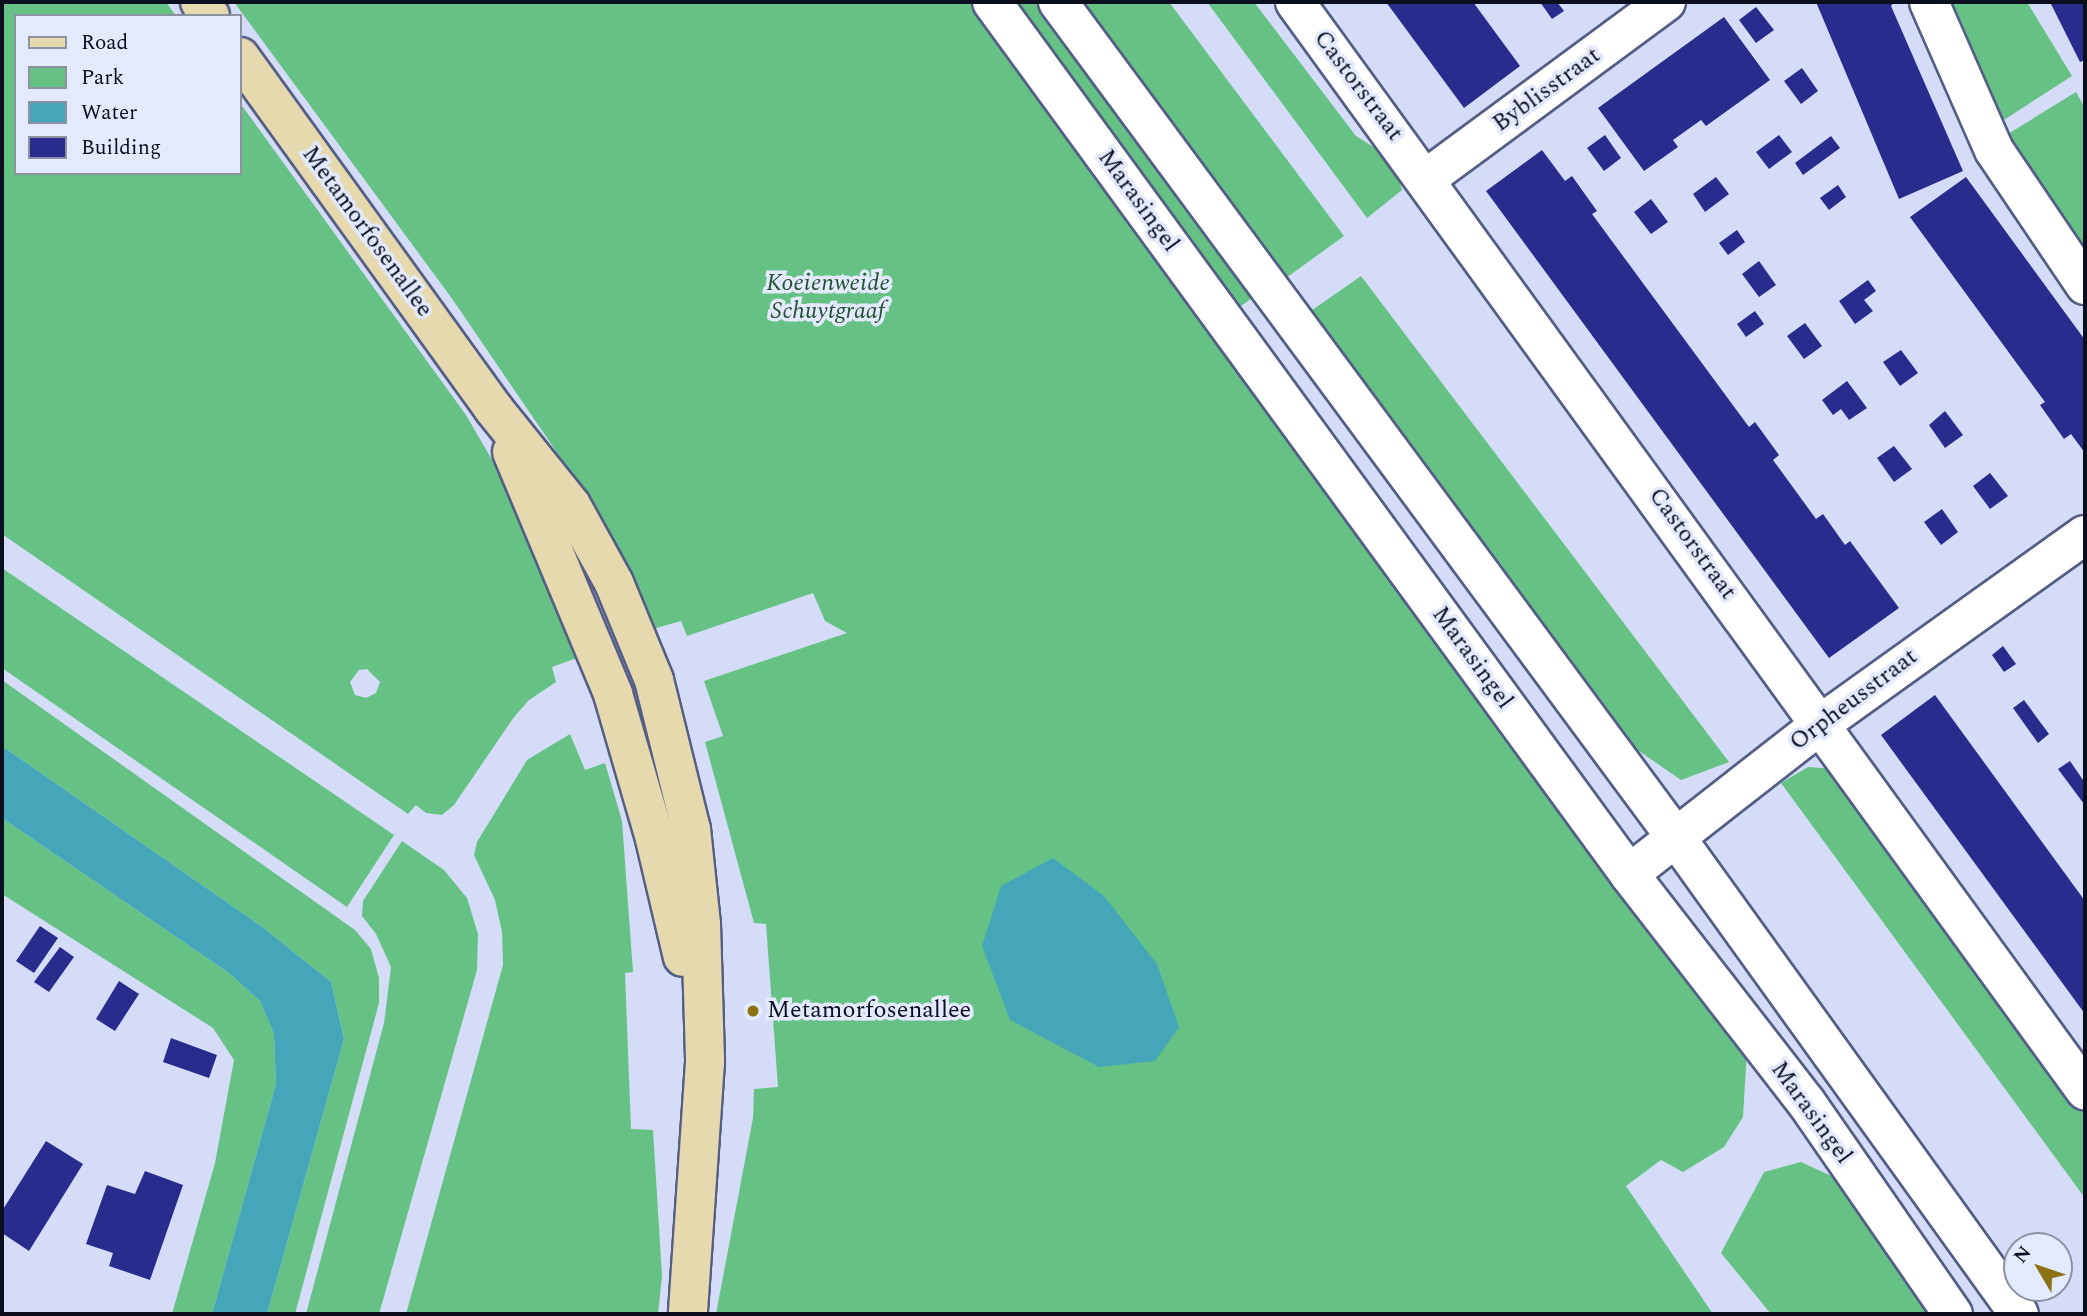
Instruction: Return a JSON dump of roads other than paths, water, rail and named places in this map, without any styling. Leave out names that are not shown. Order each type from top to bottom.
[{"type":"main road","name":"Metamorfosenallee","points":[[242,60],[493,408],[613,694],[659,852],[705,1062],[688,1314]]},
{"type":"street","name":"Marasingel","points":[[992,2],[1629,874],[1806,1102],[1953,1314]]},
{"type":"street","name":"Marasingel","points":[[1058,2],[1677,839],[2019,1314]]},
{"type":"street","name":"Castorstraat","points":[[1296,2],[1427,178],[2085,1090]]},
{"type":"street","name":"Byblisstraat","points":[[1427,178],[1666,2]]},
{"type":"street","points":[[1929,2],[1994,150],[2085,285]]},
{"type":"street","name":"Orpheusstraat","points":[[1629,874],[1822,723],[2085,535]]},
{"type":"water","points":[[2,746],[261,926],[331,982],[344,1039],[267,1314],[212,1314],[276,1084],[274,1034],[260,1001],[229,973],[2,818]]},
{"type":"water","points":[[1053,858],[1104,896],[1157,964],[1179,1027],[1155,1061],[1099,1067],[1010,1020],[982,946],[1001,886]]},
{"type":"place","name":"Metamorfosenallee","points":[[753,1011]]},
{"type":"park label","name":"Koeienweide Schuytgraaf","points":[[828,298]]}]
